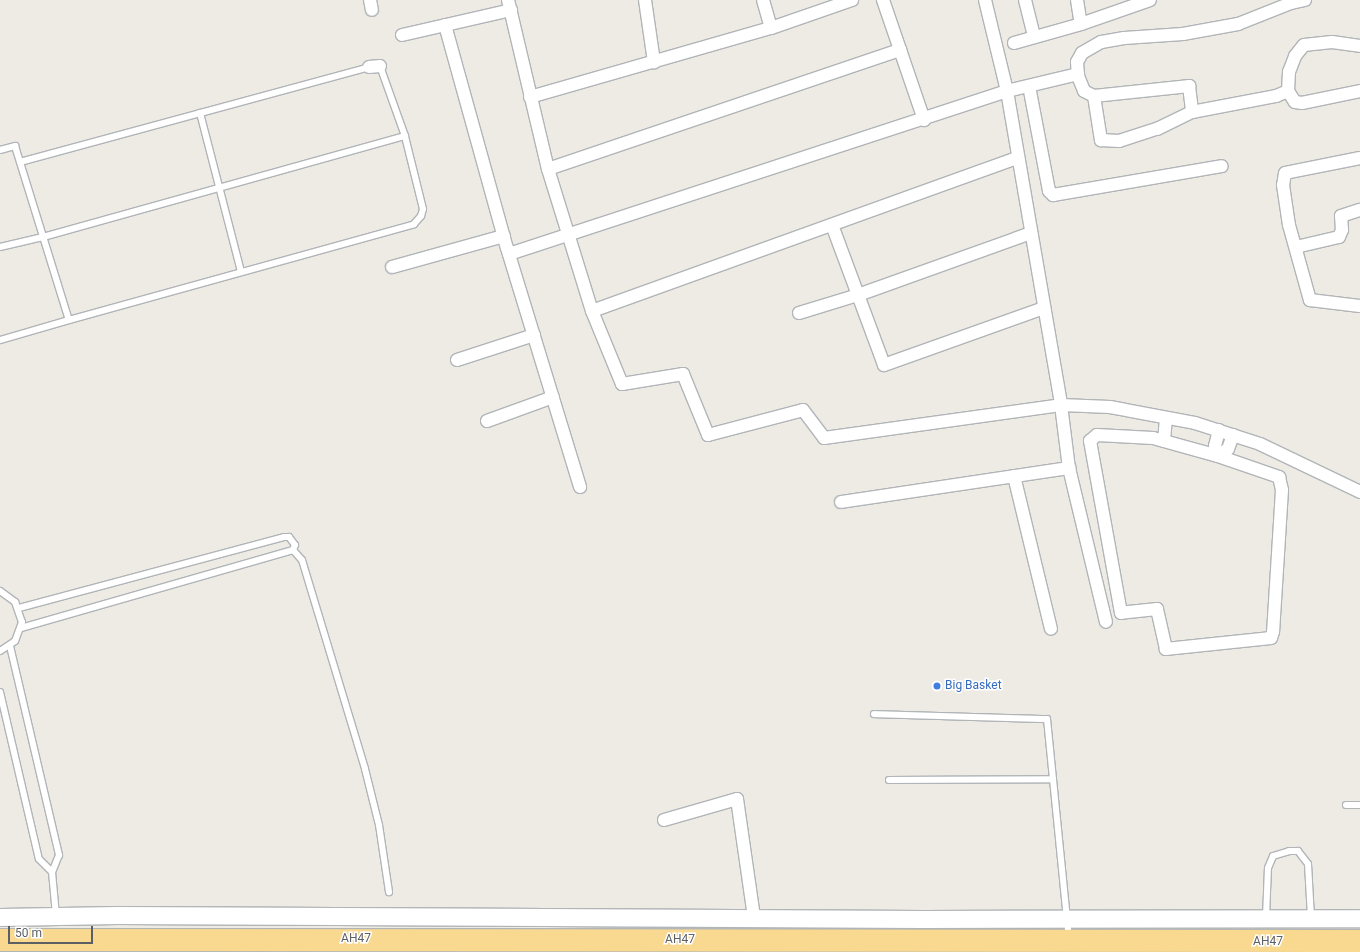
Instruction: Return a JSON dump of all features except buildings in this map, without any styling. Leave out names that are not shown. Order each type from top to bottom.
[{"type":"highway","name":"AH47","points":[[0,940],[1070,942],[1360,941]]},
{"type":"street","points":[[645,0],[654,62]]},
{"type":"street","points":[[763,0],[771,28]]},
{"type":"street","points":[[530,97],[771,28],[852,0]]},
{"type":"street","points":[[883,0],[924,120]]},
{"type":"street","points":[[985,0],[1007,91],[1061,405],[1069,468],[1106,622]]},
{"type":"street","points":[[1026,0],[1034,37]]},
{"type":"street","points":[[1077,0],[1080,24]]},
{"type":"street","points":[[1014,43],[1080,24],[1150,0]]},
{"type":"street","points":[[1192,112],[1189,86],[1094,96],[1084,91],[1078,74],[1077,62],[1082,53],[1101,42],[1124,38],[1182,34],[1238,24],[1291,3],[1305,0]]},
{"type":"street","points":[[402,35],[445,25],[509,5],[548,169],[592,311],[622,384],[683,374],[708,435],[803,410],[824,438],[1061,405],[1110,407],[1219,430],[1260,444],[1360,492]]},
{"type":"street","points":[[445,25],[509,254],[580,487]]},
{"type":"street","points":[[1360,46],[1332,42],[1304,45],[1295,56],[1291,66],[1288,91],[1295,102],[1302,103],[1360,91]]},
{"type":"street","points":[[548,169],[900,50]]},
{"type":"street","points":[[509,254],[569,236],[924,120],[1007,91],[1078,74]]},
{"type":"street","points":[[1029,86],[1048,189],[1053,195],[1222,166]]},
{"type":"street","points":[[1094,96],[1102,140],[1119,141],[1149,132],[1192,112],[1276,96],[1288,91]]},
{"type":"street","points":[[592,311],[1018,158]]},
{"type":"street","points":[[1360,158],[1285,173],[1284,196],[1310,300],[1360,306]]},
{"type":"street","points":[[1296,247],[1339,238],[1342,230],[1341,216],[1360,210]]},
{"type":"street","points":[[832,225],[884,364],[1044,308]]},
{"type":"street","points":[[799,313],[858,295],[1031,233]]},
{"type":"street","points":[[392,267],[504,236]]},
{"type":"street","points":[[457,360],[534,335]]},
{"type":"street","points":[[487,421],[553,397]]},
{"type":"street","points":[[1164,441],[1166,418]]},
{"type":"street","points":[[1218,456],[1215,446],[1219,430]]},
{"type":"street","points":[[1097,435],[1148,437],[1218,456],[1274,473],[1281,482],[1272,636],[1268,639],[1166,650],[1157,609],[1124,614],[1120,611],[1090,441],[1097,435]]},
{"type":"street","points":[[1218,456],[1228,450],[1233,435]]},
{"type":"street","points":[[841,502],[1069,468]]},
{"type":"street","points":[[1014,476],[1051,629]]},
{"type":"street","points":[[664,820],[737,798],[754,917]]},
{"type":"street","points":[[0,917],[56,917],[117,914],[1360,918]]},
{"type":"lane","points":[[0,340],[414,224],[421,216],[423,210],[405,136],[374,66],[20,162]]},
{"type":"lane","points":[[200,113],[218,188],[242,271]]},
{"type":"lane","points":[[0,247],[43,237],[405,136]]},
{"type":"lane","points":[[0,150],[15,146],[69,320]]},
{"type":"lane","points":[[19,608],[284,537],[293,540],[295,545],[293,550]]},
{"type":"lane","points":[[21,628],[293,550]]},
{"type":"lane","points":[[293,550],[302,560],[365,769],[379,825],[389,892]]},
{"type":"lane","points":[[0,591],[11,597],[19,608],[21,628],[10,646],[0,651]]},
{"type":"lane","points":[[10,646],[59,855],[52,872],[56,917]]},
{"type":"lane","points":[[0,692],[39,860],[52,872]]},
{"type":"lane","points":[[874,714],[1047,719],[1070,942]]},
{"type":"lane","points":[[889,780],[1053,779]]},
{"type":"lane","points":[[1346,805],[1360,805]]},
{"type":"lane","points":[[1266,917],[1268,868],[1273,856],[1289,851],[1298,851],[1308,864],[1311,917]]},
{"type":"place","name":"Big Basket","points":[[937,686]]}]
